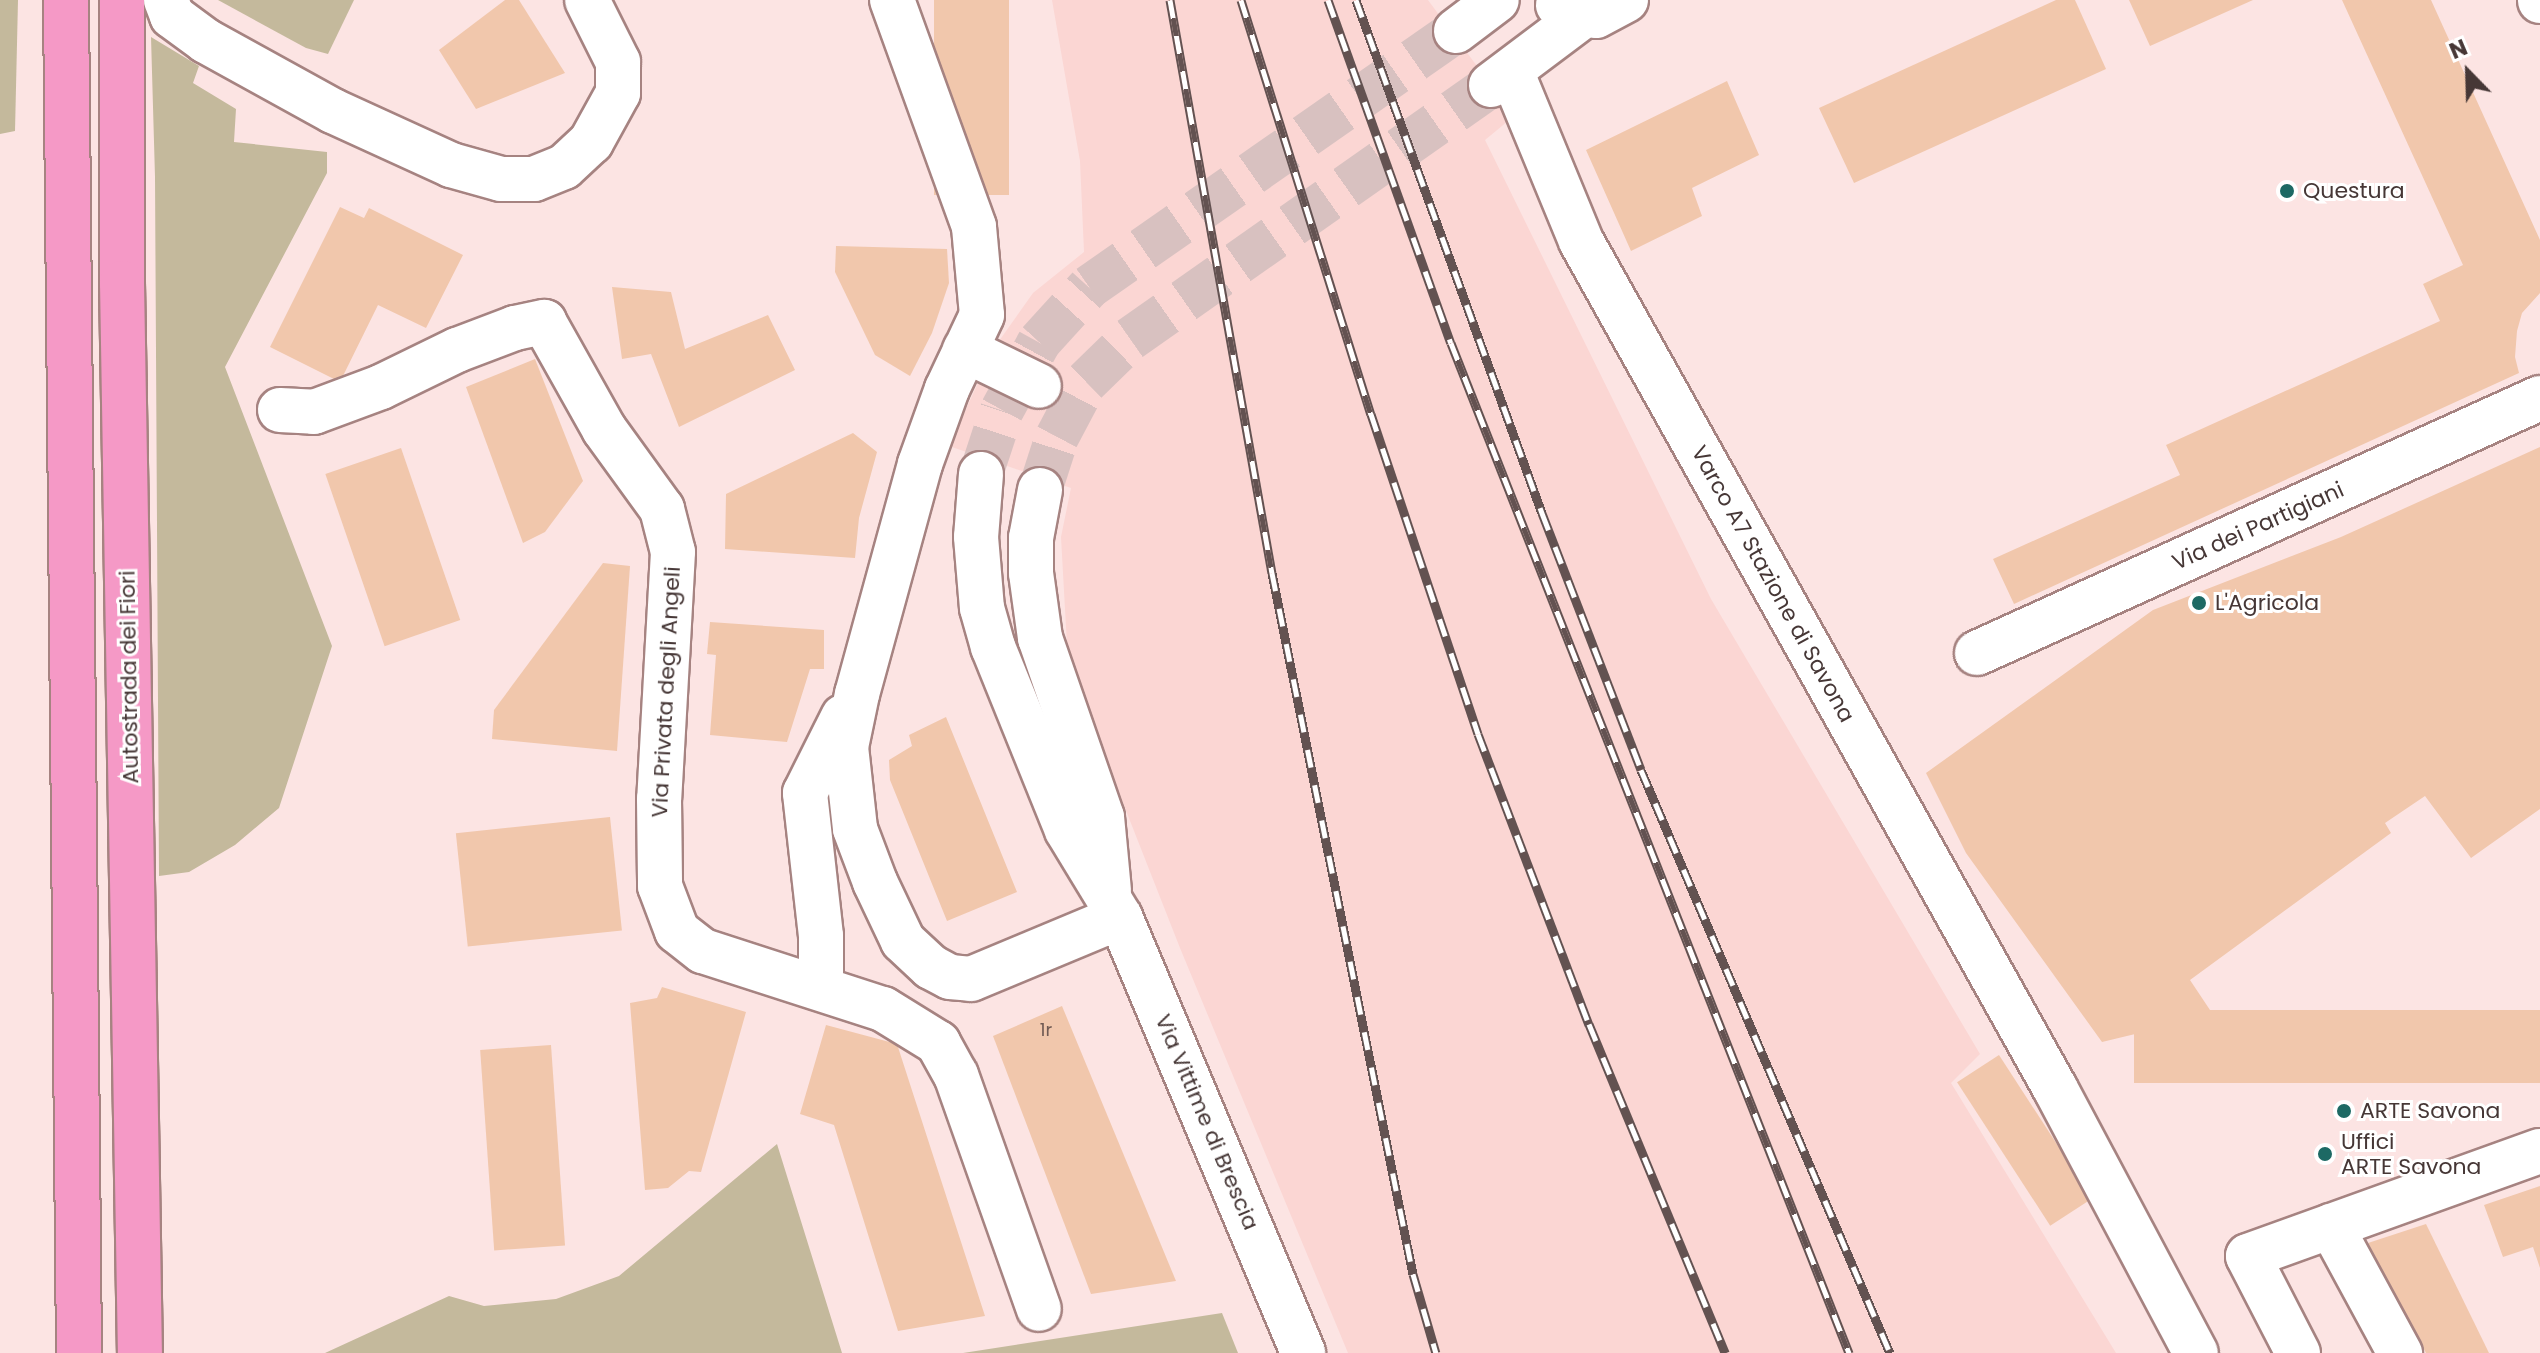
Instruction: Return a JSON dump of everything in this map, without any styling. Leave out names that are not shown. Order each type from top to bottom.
[{"type":"highway","points":[[66,0],[79,1353]]},
{"type":"highway","name":"Autostrada dei Fiori","points":[[122,0],[140,1353]]},
{"type":"street","points":[[166,0],[172,16],[206,41],[333,111],[451,165],[501,179],[534,179],[564,167],[591,142],[618,93],[618,62],[587,0]]},
{"type":"street","points":[[892,0],[974,227],[982,315],[920,464],[857,694],[846,747],[855,829],[875,882],[903,941],[931,967],[950,977],[971,979],[1115,905]]},
{"type":"street","points":[[1456,31],[1497,0]]},
{"type":"street","points":[[1568,8],[1609,12],[1626,0]]},
{"type":"street","name":"Varco A7 Stazione di Savona","points":[[1568,8],[1501,78],[1581,241],[2055,1088],[2196,1353]]},
{"type":"street","name":"Via Privata degli Angeli","points":[[280,410],[314,412],[381,387],[457,350],[515,328],[544,322],[604,429],[662,509],[673,552],[659,799],[660,886],[677,931],[703,951],[883,1009],[938,1043],[956,1075],[1039,1309]]},
{"type":"street","points":[[965,350],[1039,386]]},
{"type":"street","name":"Via dei Partigiani","points":[[1977,653],[2540,398]]},
{"type":"street","name":"Via Vittime di Brescia","points":[[981,474],[976,537],[982,608],[1067,830],[1115,905],[1303,1353]]},
{"type":"street","name":"Via Vittime di Brescia","points":[[1040,490],[1031,538],[1031,573],[1040,638],[1102,817],[1115,905]]},
{"type":"street","points":[[821,988],[821,936],[805,793],[857,694]]},
{"type":"street","points":[[2298,1353],[2248,1256],[2540,1151]]},
{"type":"street","points":[[2331,1226],[2400,1353]]},
{"type":"shaded area","points":[[0,0],[18,0],[15,131],[0,134]]},
{"type":"shaded area","points":[[218,0],[354,0],[328,54],[306,48]]},
{"type":"shaded area","points":[[1052,0],[1428,0],[1514,116],[1485,140],[1711,599],[1980,1054],[1951,1083],[2116,1353],[1348,1353],[1180,948],[1068,663],[1061,537],[1071,488],[949,446],[994,348],[1033,293],[1084,252],[1080,161]]},
{"type":"shaded area","points":[[151,37],[199,66],[193,83],[236,109],[234,142],[327,152],[327,173],[225,367],[332,646],[279,808],[235,845],[189,872],[159,876],[155,177]]},
{"type":"shaded area","points":[[777,1144],[842,1353],[325,1353],[449,1296],[484,1306],[556,1299],[619,1276]]},
{"type":"shaded area","points":[[1222,1313],[1238,1353],[963,1353]]},
{"type":"building","points":[[505,0],[519,0],[565,73],[476,109],[439,50]]},
{"type":"building","points":[[934,0],[1009,0],[1009,195],[934,195]]},
{"type":"building","points":[[2056,0],[2075,0],[2106,69],[1854,183],[1819,108]]},
{"type":"building","points":[[2129,0],[2253,0],[2150,46]]},
{"type":"building","points":[[2342,0],[2431,0],[2540,240],[2540,293],[2522,313],[2517,331],[2515,357],[2519,373],[2014,604],[1993,559],[2180,475],[2166,445],[2440,321],[2423,284],[2463,265]]},
{"type":"building","points":[[1727,81],[1759,155],[1692,188],[1702,216],[1631,251],[1586,150]]},
{"type":"building","points":[[340,207],[364,218],[369,208],[463,255],[426,328],[378,305],[340,382],[270,347]]},
{"type":"building","points":[[836,246],[947,249],[949,283],[932,333],[910,376],[875,355],[835,272]]},
{"type":"building","points":[[612,287],[671,292],[685,349],[768,315],[795,370],[679,427],[651,354],[622,359]]},
{"type":"building","points":[[535,359],[583,481],[545,532],[523,543],[466,387]]},
{"type":"building","points":[[853,433],[877,452],[859,518],[855,558],[725,549],[726,494]]},
{"type":"building","points":[[2540,447],[2540,809],[2471,858],[2425,796],[2385,823],[2391,833],[2190,980],[2210,1010],[2185,1022],[2102,1042],[1966,853],[1926,773],[2153,610],[2341,537]]},
{"type":"building","points":[[401,448],[460,620],[385,646],[325,474]]},
{"type":"building","points":[[603,563],[630,566],[617,751],[492,739],[494,710]]},
{"type":"building","points":[[710,622],[824,630],[824,669],[810,669],[787,742],[710,735],[716,655],[707,654]]},
{"type":"building","points":[[946,717],[1017,892],[947,921],[890,780],[889,760],[912,746],[909,735]]},
{"type":"building","points":[[610,817],[622,930],[468,947],[456,833]]},
{"type":"building","points":[[662,987],[746,1012],[701,1172],[689,1171],[668,1188],[645,1190],[630,1003],[657,998]]},
{"type":"building","points":[[1062,1006],[1176,1281],[1091,1294],[993,1036]]},
{"type":"building","points":[[2134,1010],[2540,1010],[2540,1083],[2134,1083]]},
{"type":"building","points":[[826,1025],[897,1044],[985,1316],[898,1331],[834,1125],[800,1114]]},
{"type":"building","points":[[551,1045],[565,1246],[494,1250],[480,1050]]},
{"type":"building","points":[[1999,1055],[2092,1198],[2050,1226],[1957,1082]]},
{"type":"building","points":[[2540,1186],[2540,1268],[2533,1247],[2503,1257],[2484,1205]]},
{"type":"building","points":[[2426,1224],[2489,1353],[2426,1353],[2368,1243]]},
{"type":"tunnel","points":[[981,474],[1002,410],[1039,342],[1089,287],[1456,31]]},
{"type":"tunnel","points":[[1040,490],[1057,437],[1086,382],[1130,339],[1491,85]]},
{"type":"railway","points":[[1170,0],[1272,573],[1413,1274],[1436,1353]]},
{"type":"railway","points":[[1241,0],[1371,414],[1478,734],[1589,1024],[1725,1353]]},
{"type":"railway","points":[[1328,0],[1451,343],[1849,1353]]},
{"type":"railway","points":[[1356,0],[1542,513],[1641,770],[1890,1353]]},
{"type":"place","name":"Questura","points":[[2287,191]]},
{"type":"place","name":"L'Agricola","points":[[2199,603]]},
{"type":"place","name":"ARTE Savona","points":[[2344,1111]]},
{"type":"place","name":"Uffici ARTE Savona","points":[[2325,1154]]}]
